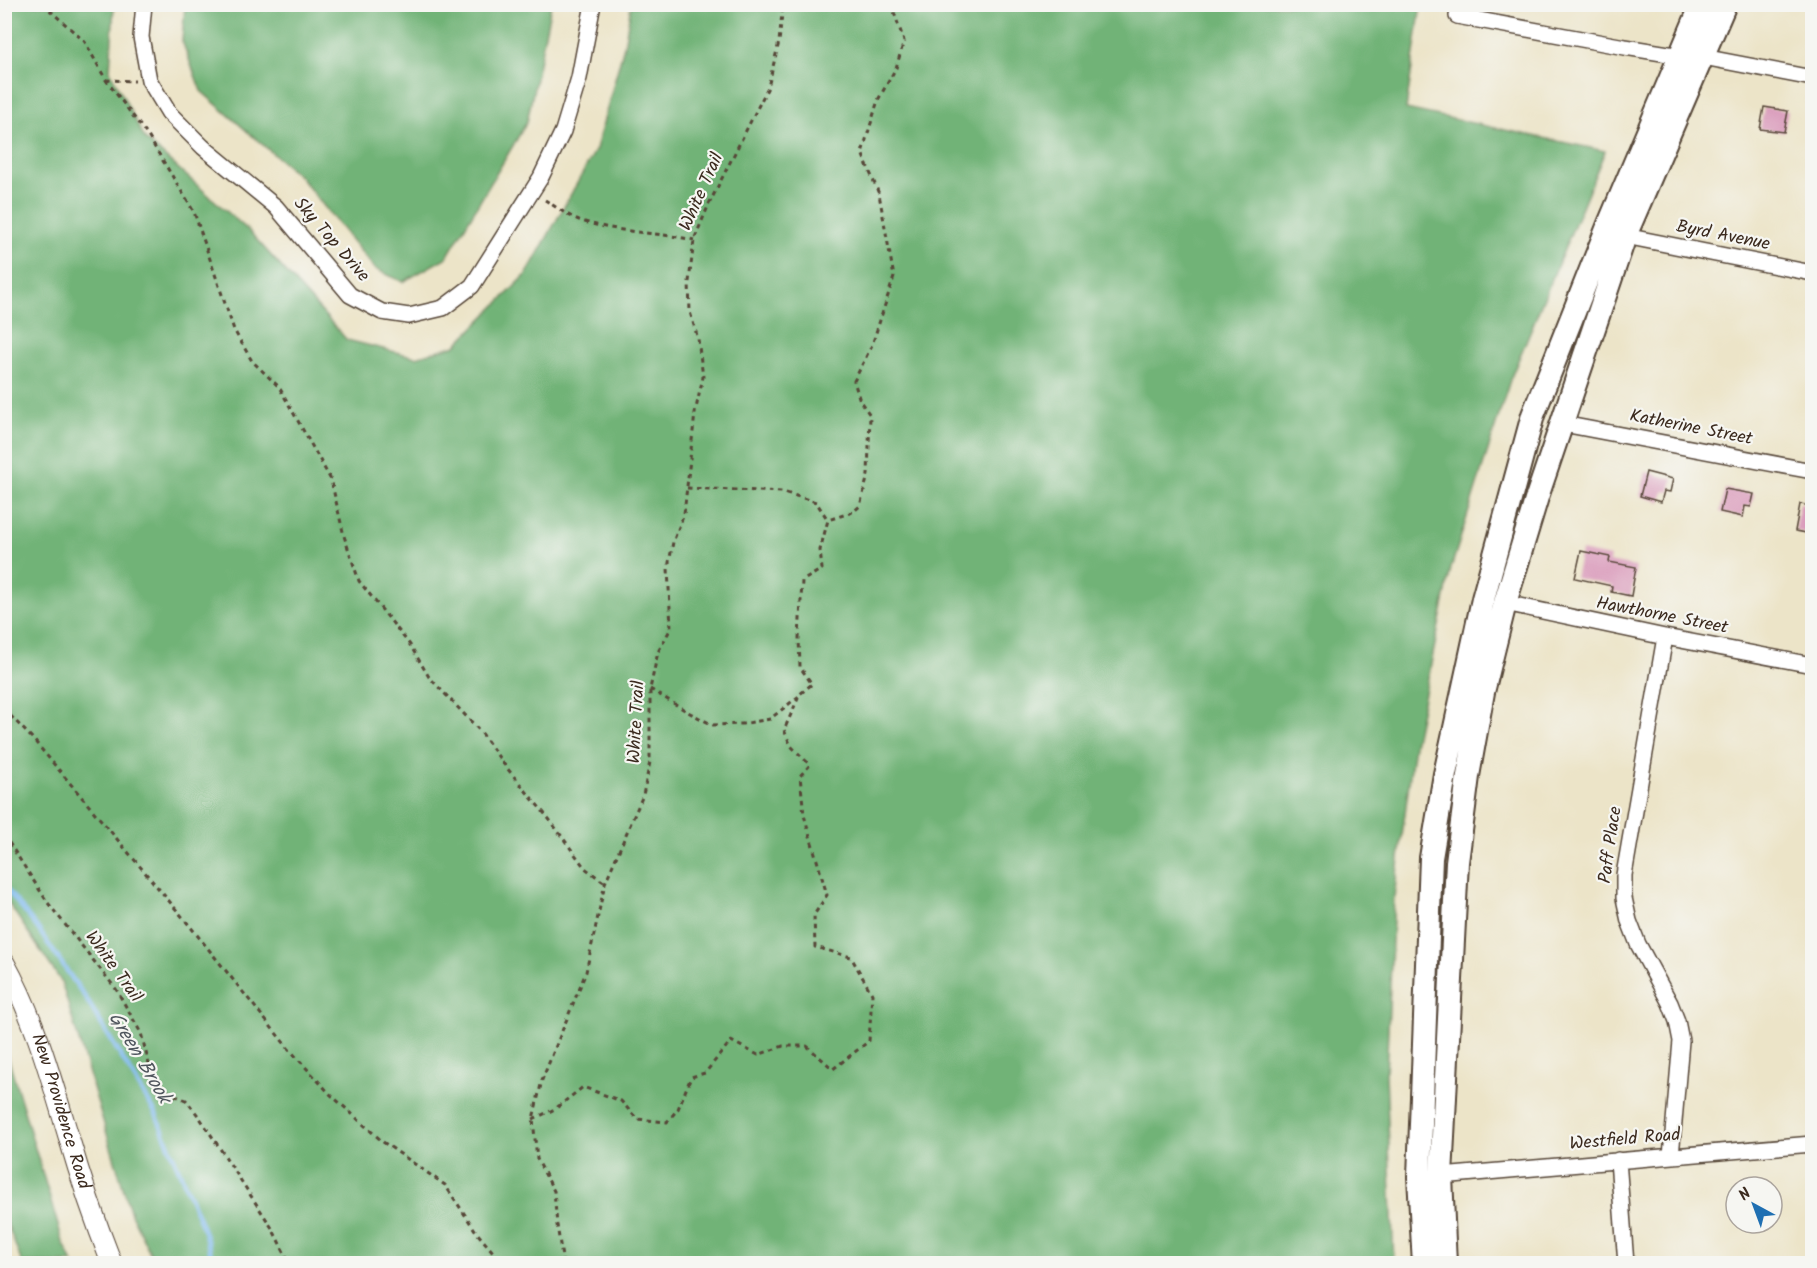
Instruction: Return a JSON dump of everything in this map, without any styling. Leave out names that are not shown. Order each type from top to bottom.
[{"type":"highway","points":[[1445,1263],[1441,1176],[1457,862],[1468,776],[1483,692],[1505,603],[1537,497],[1625,237],[1692,56],[1702,4]]},
{"type":"highway","points":[[1424,1263],[1419,1177],[1431,858],[1445,774],[1484,599],[1533,415],[1609,224],[1692,56],[1725,4]]},
{"type":"main road","name":"New Providence Road","points":[[4,962],[23,1001],[43,1052],[70,1142],[112,1263]]},
{"type":"street","name":"Sky Top Drive","points":[[144,4],[141,37],[149,80],[170,113],[203,147],[276,207],[350,295],[382,312],[409,316],[443,308],[472,286],[531,192],[563,131],[579,78],[593,4]]},
{"type":"street","points":[[1457,16],[1812,78]]},
{"type":"street","name":"Byrd Avenue","points":[[1625,237],[1812,273]]},
{"type":"street","name":"Katherine Street","points":[[1563,424],[1812,471]]},
{"type":"street","name":"Hawthorne Street","points":[[1505,603],[1812,665]]},
{"type":"street","name":"Paff Place","points":[[1665,637],[1624,875],[1624,897],[1629,921],[1638,944],[1677,1021],[1681,1041],[1671,1156]]},
{"type":"street","name":"Westfield Road","points":[[1441,1176],[1812,1144]]},
{"type":"street","points":[[1618,1160],[1626,1263]]},
{"type":"path","points":[[43,4],[85,42],[106,80],[148,136],[194,212],[234,330],[252,361],[279,387],[331,480],[344,536],[359,581],[411,645],[429,677],[481,732],[585,868],[605,883]]},
{"type":"path","name":"White Trail","points":[[563,1263],[554,1191],[537,1159],[533,1119],[542,1080],[586,972],[605,883],[643,795],[650,762],[650,689],[658,652],[671,628],[668,568],[673,542],[684,514],[695,413],[703,377],[698,339],[690,312],[689,282],[694,240],[709,204],[768,87],[778,42],[783,4]]},
{"type":"path","points":[[828,520],[853,512],[860,506],[868,475],[870,415],[860,401],[854,381],[872,345],[894,277],[879,194],[862,153],[878,100],[896,68],[904,41],[891,4]]},
{"type":"path","points":[[106,80],[122,82],[149,80]]},
{"type":"path","points":[[531,192],[579,221],[617,230],[671,235],[694,240]]},
{"type":"path","points":[[650,689],[713,725],[741,724],[770,719],[812,684],[800,667],[802,581],[822,569],[820,550],[828,520],[816,502],[783,492],[687,488]]},
{"type":"path","points":[[533,1119],[555,1109],[583,1087],[621,1101],[638,1119],[668,1122],[678,1109],[691,1077],[705,1073],[731,1041],[758,1055],[783,1046],[807,1046],[833,1069],[869,1041],[872,994],[851,957],[815,947],[814,915],[827,895],[804,815],[800,776],[810,765],[791,746],[784,730],[800,694]]},
{"type":"path","points":[[4,709],[32,738],[185,920],[288,1048],[331,1095],[383,1142],[445,1185],[477,1233],[503,1263]]},
{"type":"path","name":"White Trail","points":[[4,835],[48,903],[117,989],[141,1033],[150,1068],[160,1084],[171,1094],[186,1100],[200,1118],[272,1228],[290,1263]]},
{"type":"green space","points":[[185,4],[551,5],[527,122],[447,257],[403,282],[375,269],[301,178],[201,91],[182,41]]},
{"type":"green space","points":[[4,5],[114,5],[110,71],[145,139],[249,231],[347,340],[416,357],[456,345],[526,275],[596,149],[624,46],[631,5],[1421,5],[1406,109],[1605,151],[1510,380],[1451,568],[1414,745],[1394,897],[1386,1075],[1394,1263],[155,1263],[131,1214],[61,981],[5,898]]},
{"type":"green space","points":[[5,1047],[63,1242],[73,1263],[22,1263],[5,1218]]},
{"type":"building","points":[[1764,107],[1788,111],[1784,132],[1760,129]]},
{"type":"building","points":[[1646,472],[1673,479],[1670,492],[1664,491],[1661,502],[1640,496]]},
{"type":"building","points":[[1725,489],[1754,494],[1751,507],[1745,506],[1743,517],[1720,512]]},
{"type":"building","points":[[1800,504],[1812,506],[1812,534],[1795,531]]},
{"type":"building","points":[[1581,551],[1610,557],[1609,562],[1636,567],[1631,596],[1611,592],[1612,586],[1575,578]]},
{"type":"waterway","name":"Green Brook","points":[[4,886],[36,926],[85,997],[156,1114],[204,1231],[214,1264]]}]
